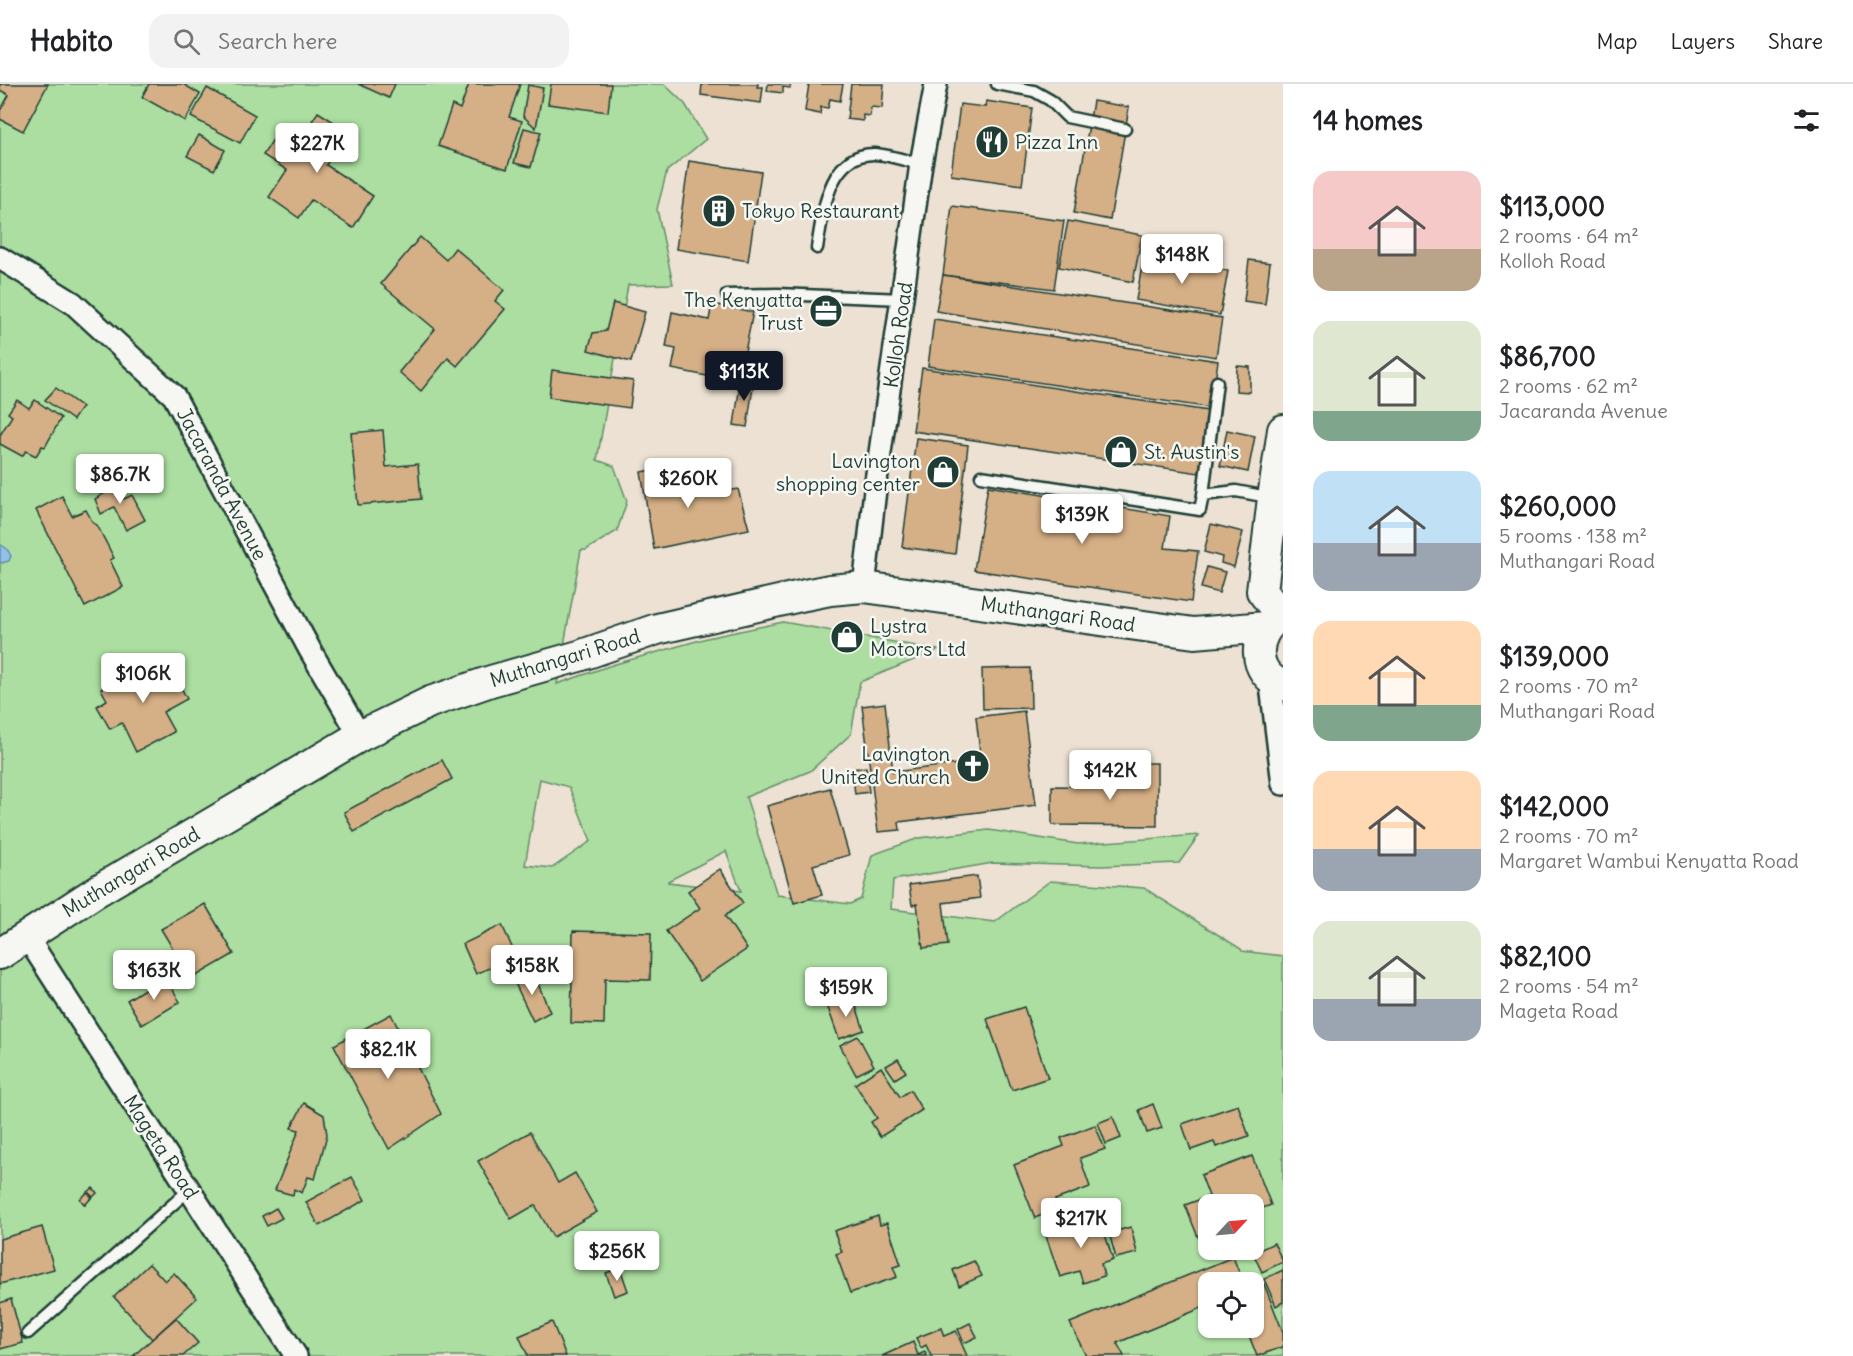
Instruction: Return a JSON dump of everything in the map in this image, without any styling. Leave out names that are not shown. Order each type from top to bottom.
[{"type":"street","name":"Kolloh Road","points":[[864,587],[876,482],[921,164],[936,84]]},
{"type":"street","name":"Jacaranda Avenue","points":[[0,258],[73,303],[174,396],[310,650],[360,736]]},
{"type":"street","points":[[1283,430],[1262,591],[1276,619],[1259,642],[1270,673],[1283,784]]},
{"type":"street","name":"Muthangari Road","points":[[0,954],[97,891],[360,736],[430,702],[491,681],[579,656],[657,629],[805,595],[864,587],[1194,633],[1276,619]]},
{"type":"street","name":"Muthangari Road","points":[[1194,633],[1270,673]]},
{"type":"street","name":"Mageta Road","points":[[27,937],[296,1356]]},
{"type":"lane","points":[[997,84],[1034,91],[1050,100],[1067,117],[1125,129]]},
{"type":"lane","points":[[817,248],[833,180],[844,165],[861,156],[876,154],[921,164]]},
{"type":"lane","points":[[727,295],[777,294],[903,299]]},
{"type":"lane","points":[[981,476],[1200,510],[1217,382]]},
{"type":"lane","points":[[1203,495],[1236,491],[1273,498]]},
{"type":"lane","points":[[27,1333],[189,1190]]},
{"type":"green space","points":[[0,84],[664,84],[685,104],[706,139],[667,171],[657,209],[673,284],[628,285],[597,460],[614,466],[627,501],[617,531],[586,550],[581,550],[557,684],[612,665],[707,638],[783,622],[938,650],[860,682],[851,734],[810,771],[746,797],[777,895],[850,904],[861,899],[872,855],[919,838],[989,830],[1078,844],[1199,835],[1179,863],[1101,866],[993,863],[893,880],[891,909],[995,922],[1050,881],[1144,888],[1242,951],[1283,956],[1283,1356],[0,1356]],"holes":[[[540,779],[569,787],[591,841],[552,868],[525,865]],[[726,851],[741,891],[668,882],[668,881]]]},
{"type":"water","points":[[0,544],[11,556],[9,561],[0,562]]},
{"type":"building","points":[[0,84],[48,84],[23,131],[0,119],[0,111],[9,95],[0,90]]},
{"type":"building","points":[[149,84],[183,84],[200,94],[185,121],[142,97]]},
{"type":"building","points":[[358,84],[395,84],[389,98]]},
{"type":"building","points":[[469,84],[520,84],[509,117],[522,121],[507,169],[438,146],[452,105],[460,109]]},
{"type":"building","points":[[551,84],[611,84],[608,112],[548,104]]},
{"type":"building","points":[[702,84],[758,84],[757,87],[763,87],[761,103],[701,95]]},
{"type":"building","points":[[768,84],[791,84],[790,88],[783,87],[783,93],[767,91]]},
{"type":"building","points":[[809,84],[843,84],[840,101],[830,99],[828,108],[821,107],[820,114],[805,111]]},
{"type":"building","points":[[851,84],[884,84],[882,108],[871,107],[870,116],[863,115],[863,121],[847,119]]},
{"type":"building","points":[[528,85],[543,88],[536,128],[523,116]]},
{"type":"building","points":[[207,88],[255,115],[240,143],[191,117]]},
{"type":"building","name":"Pizza Inn","points":[[986,101],[1032,108],[1022,185],[951,175],[960,104],[985,107]]},
{"type":"building","points":[[1093,101],[1129,107],[1110,220],[1074,213]]},
{"type":"building","points":[[318,112],[348,131],[326,165],[373,196],[353,228],[311,200],[299,218],[269,197],[287,170],[263,155],[274,138],[293,150]]},
{"type":"building","points":[[524,128],[541,132],[531,167],[514,163]]},
{"type":"building","points":[[199,135],[225,150],[214,170],[187,156]]},
{"type":"building","name":"Tokyo Restaurant","points":[[689,161],[761,172],[748,261],[676,249]]},
{"type":"building","points":[[952,206],[1064,221],[1054,289],[943,275]]},
{"type":"building","points":[[1068,221],[1142,235],[1133,282],[1059,267]]},
{"type":"building","points":[[420,237],[446,260],[455,248],[504,290],[495,301],[505,309],[457,366],[448,358],[421,391],[399,372],[435,329],[381,284]]},
{"type":"building","points":[[1144,255],[1228,271],[1220,315],[1136,300]]},
{"type":"building","points":[[1249,260],[1270,263],[1265,304],[1244,301]]},
{"type":"building","points":[[943,275],[1222,318],[1216,357],[936,311]]},
{"type":"building","points":[[613,303],[645,312],[631,362],[588,350],[593,333],[606,331]]},
{"type":"building","points":[[712,304],[753,312],[744,357],[732,355],[727,380],[672,369],[676,349],[666,347],[672,312],[709,320]]},
{"type":"building","points":[[934,319],[1218,361],[1211,408],[928,366]]},
{"type":"building","points":[[1237,366],[1250,367],[1250,392],[1236,391]]},
{"type":"building","points":[[922,368],[1208,411],[1199,473],[913,431]]},
{"type":"building","points":[[552,370],[633,381],[630,408],[549,397]]},
{"type":"building","points":[[741,378],[754,380],[747,427],[734,425]]},
{"type":"building","points":[[56,388],[82,407],[73,420],[45,400]]},
{"type":"building","points":[[17,400],[29,408],[35,400],[61,418],[45,447],[42,446],[36,456],[26,451],[22,456],[0,444],[0,435],[12,416],[8,413]]},
{"type":"building","points":[[383,430],[386,467],[418,464],[421,499],[358,505],[351,433]]},
{"type":"building","points":[[1227,430],[1255,436],[1248,472],[1220,466]]},
{"type":"building","points":[[916,438],[968,445],[955,554],[902,547]]},
{"type":"building","points":[[688,463],[693,497],[738,489],[749,529],[654,549],[641,472]]},
{"type":"building","points":[[115,480],[124,499],[132,495],[145,520],[126,530],[114,507],[101,514],[95,499],[105,493],[102,486]]},
{"type":"building","points":[[988,486],[1170,516],[1165,548],[1198,551],[1191,602],[974,570]]},
{"type":"building","points":[[62,496],[72,516],[86,510],[93,523],[97,525],[114,558],[110,560],[123,587],[85,607],[36,510]]},
{"type":"building","points":[[1211,524],[1243,532],[1234,567],[1221,563],[1222,557],[1204,552]]},
{"type":"building","points":[[1207,567],[1225,572],[1219,593],[1201,588]]},
{"type":"building","points":[[167,661],[187,699],[163,712],[174,732],[136,752],[122,723],[110,729],[97,706],[107,700],[101,689],[141,668],[144,673]]},
{"type":"building","points":[[1030,668],[1031,708],[983,709],[982,669]]},
{"type":"building","points":[[885,703],[893,772],[981,761],[976,717],[1024,711],[1036,805],[899,822],[900,830],[878,832],[862,706]]},
{"type":"building","points":[[442,760],[452,779],[354,832],[344,812]]},
{"type":"building","points":[[1126,763],[1157,763],[1157,826],[1052,825],[1052,786],[1126,787]]},
{"type":"building","points":[[866,767],[869,792],[855,794],[852,769]]},
{"type":"building","points":[[830,788],[849,855],[813,865],[822,895],[794,903],[767,806]]},
{"type":"building","points":[[720,869],[743,903],[725,916],[747,949],[700,981],[666,931],[700,908],[688,891]]},
{"type":"building","points":[[977,876],[980,898],[943,903],[948,945],[923,948],[917,904],[912,905],[909,885]]},
{"type":"building","points":[[205,904],[234,954],[191,979],[161,929]]},
{"type":"building","points":[[502,925],[516,956],[476,974],[463,944]]},
{"type":"building","points":[[573,931],[651,933],[650,980],[605,979],[604,1024],[571,1023]]},
{"type":"building","points":[[533,972],[550,1012],[533,1021],[514,981]]},
{"type":"building","points":[[165,976],[180,1002],[142,1025],[127,1000]]},
{"type":"building","points":[[850,977],[855,990],[826,1000],[822,987]]},
{"type":"building","points":[[853,997],[864,1030],[839,1039],[827,1005]]},
{"type":"building","points":[[1024,1007],[1048,1078],[1012,1090],[987,1019]]},
{"type":"building","points":[[391,1014],[441,1114],[389,1149],[334,1045]]},
{"type":"building","points":[[858,1036],[874,1066],[856,1075],[840,1045]]},
{"type":"building","points":[[898,1059],[906,1072],[895,1079],[886,1066]]},
{"type":"building","points":[[881,1067],[900,1097],[910,1090],[922,1110],[880,1137],[871,1122],[877,1118],[855,1084]]},
{"type":"building","points":[[304,1103],[324,1115],[327,1135],[315,1179],[308,1177],[302,1193],[294,1189],[293,1195],[275,1190],[299,1130],[291,1128]]},
{"type":"building","points":[[1153,1104],[1162,1128],[1147,1133],[1139,1110]]},
{"type":"building","points":[[1238,1105],[1249,1136],[1216,1147],[1214,1142],[1191,1150],[1182,1124]]},
{"type":"building","points":[[1113,1117],[1121,1138],[1106,1144],[1098,1123]]},
{"type":"building","points":[[1095,1125],[1105,1149],[1080,1158],[1090,1187],[1055,1200],[1059,1208],[1035,1218],[1014,1165],[1064,1146],[1061,1138]]},
{"type":"building","points":[[530,1132],[558,1183],[575,1173],[597,1212],[553,1237],[535,1205],[511,1219],[478,1161]]},
{"type":"building","points":[[1252,1156],[1271,1205],[1264,1207],[1264,1194],[1208,1194],[1201,1175]]},
{"type":"building","points":[[352,1177],[365,1200],[319,1226],[306,1202]]},
{"type":"building","points":[[93,1188],[97,1193],[93,1197],[88,1192]]},
{"type":"building","points":[[87,1193],[92,1197],[85,1205],[80,1199]]},
{"type":"building","points":[[1198,1200],[1198,1237],[1185,1205]]},
{"type":"building","points":[[276,1208],[282,1218],[267,1226],[262,1216]]},
{"type":"building","points":[[1099,1215],[1113,1260],[1101,1264],[1104,1276],[1083,1283],[1079,1271],[1060,1277],[1045,1233]]},
{"type":"building","points":[[878,1216],[880,1225],[887,1223],[901,1265],[893,1267],[897,1277],[850,1293],[836,1254],[842,1252],[834,1231]]},
{"type":"building","points":[[42,1227],[54,1269],[0,1284],[0,1239]]},
{"type":"building","points":[[1131,1227],[1137,1253],[1116,1258],[1109,1233]]},
{"type":"building","points":[[1274,1243],[1283,1262],[1262,1272],[1256,1260],[1264,1260],[1264,1248]]},
{"type":"building","points":[[1226,1260],[1234,1260],[1239,1272],[1198,1272],[1198,1310],[1117,1343],[1124,1356],[1086,1356],[1070,1323]]},
{"type":"building","points":[[974,1261],[982,1276],[959,1286],[953,1270]]},
{"type":"building","points":[[149,1264],[165,1281],[174,1273],[197,1298],[152,1339],[114,1297]]},
{"type":"building","points":[[620,1268],[628,1291],[614,1296],[606,1273]]},
{"type":"building","points":[[1283,1270],[1283,1302],[1276,1306],[1264,1279]]},
{"type":"building","points":[[1264,1284],[1283,1332],[1283,1347],[1257,1356],[1250,1338],[1264,1338]]},
{"type":"building","points":[[11,1299],[23,1343],[0,1349],[0,1303]]},
{"type":"building","points":[[176,1318],[198,1343],[183,1356],[133,1356]]},
{"type":"building","points":[[552,1322],[566,1356],[528,1356],[519,1336]]},
{"type":"building","points":[[970,1323],[977,1337],[964,1343],[958,1329]]},
{"type":"building","points":[[941,1328],[944,1336],[956,1331],[967,1356],[931,1356],[926,1345],[921,1348],[916,1338]]},
{"type":"building","points":[[913,1342],[918,1355],[925,1352],[927,1356],[882,1356]]},
{"type":"place","name":"Pizza Inn","points":[[992,142]]},
{"type":"place","name":"Tokyo Restaurant","points":[[719,211]]},
{"type":"place","name":"The Kenyatta Trust","points":[[826,311]]},
{"type":"place","name":"St. Austin's","points":[[1121,452]]},
{"type":"place","name":"Lavington shopping center","points":[[943,472]]},
{"type":"place","name":"Lystra Motors Ltd","points":[[847,637]]},
{"type":"place","name":"Lavington United Church","points":[[973,766]]}]
